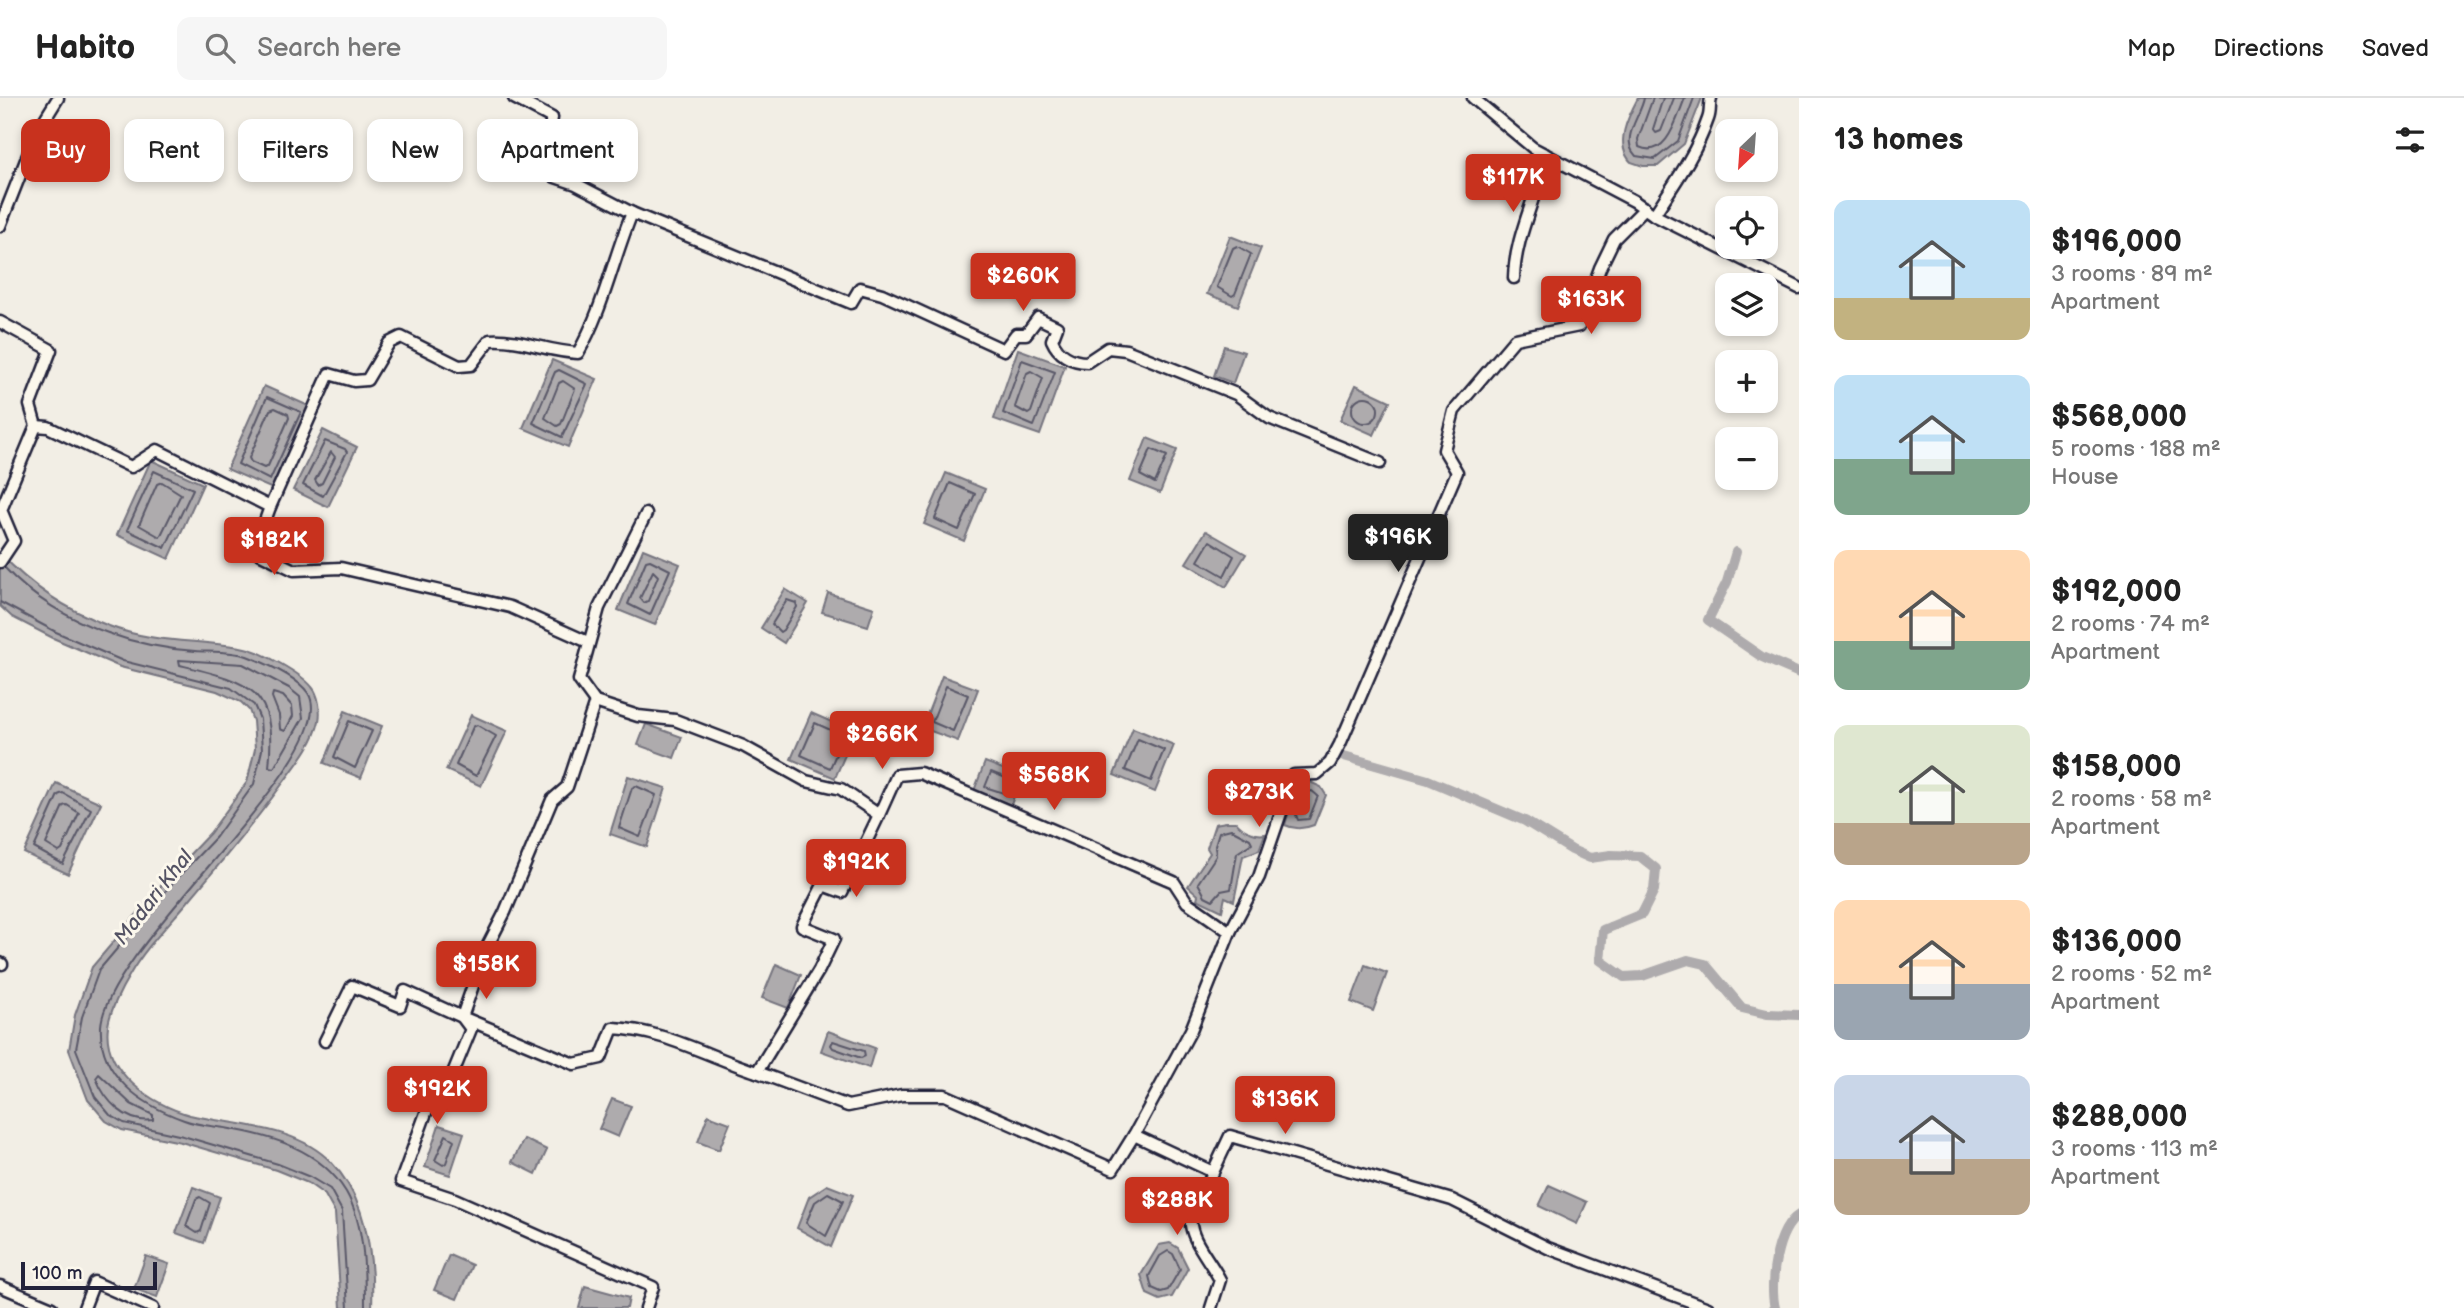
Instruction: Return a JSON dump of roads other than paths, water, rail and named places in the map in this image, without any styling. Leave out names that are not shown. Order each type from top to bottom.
[{"type":"street","points":[[0,226],[37,132],[58,98]]},
{"type":"street","points":[[514,98],[552,118],[545,149],[536,163],[555,177],[576,184],[632,213],[851,303],[860,288],[881,294],[1004,350],[1016,334],[1026,334],[1038,318],[1057,327],[1052,340],[1056,350],[1068,358],[1087,362],[1108,348],[1126,350],[1236,394],[1269,418],[1380,463]]},
{"type":"street","points":[[1473,98],[1533,148],[1654,215],[1799,288]]},
{"type":"street","points":[[1654,215],[1685,169],[1697,145],[1710,116],[1712,98]]},
{"type":"street","points":[[1514,278],[1514,257],[1541,179],[1545,154]]},
{"type":"street","points":[[325,1041],[352,986],[400,1006],[405,991],[574,1064],[601,1058],[612,1028],[627,1029],[677,1040],[719,1060],[848,1106],[902,1095],[945,1095],[1113,1169],[1191,1030],[1230,932],[1259,877],[1294,775],[1317,774],[1329,763],[1340,744],[1457,472],[1444,450],[1454,411],[1515,339],[1579,326],[1600,268],[1614,239],[1645,208]]},
{"type":"street","points":[[588,642],[510,607],[341,568],[294,570],[259,553],[257,543],[329,373],[354,381],[367,380],[389,343],[401,337],[458,366],[471,365],[490,340],[508,339],[560,352],[578,353],[593,325],[618,246],[632,213]]},
{"type":"street","points":[[0,322],[51,350],[30,405],[36,426],[1,510],[14,541],[0,562]]},
{"type":"street","points":[[36,426],[48,426],[131,467],[157,450],[270,507]]},
{"type":"street","points":[[646,514],[599,608],[588,642],[579,680],[595,702],[638,716],[675,720],[743,746],[806,781],[841,789],[879,815]]},
{"type":"street","points":[[462,1017],[485,951],[505,912],[552,800],[567,787],[595,702]]},
{"type":"street","points":[[757,1072],[819,970],[834,939],[802,926],[823,885],[842,892],[897,775],[920,773],[1174,882],[1186,902],[1230,932]]},
{"type":"street","points":[[462,1017],[471,1029],[444,1095],[430,1102],[401,1181],[455,1199],[653,1287],[646,1308]]},
{"type":"street","points":[[1134,1135],[1213,1172]]},
{"type":"street","points":[[1211,1308],[1220,1280],[1210,1259],[1192,1236],[1191,1219],[1230,1136],[1452,1200],[1548,1248],[1708,1308]]},
{"type":"street","points":[[84,1308],[94,1282],[153,1308]]},
{"type":"street","points":[[0,1286],[52,1308]]},
{"type":"water","points":[[1638,98],[1702,98],[1684,144],[1658,166],[1643,166],[1631,162],[1626,155],[1624,130]]},
{"type":"water","points":[[1230,236],[1261,248],[1238,306],[1207,294]]},
{"type":"water","points":[[1224,346],[1244,352],[1233,383],[1214,376]]},
{"type":"water","points":[[1018,349],[1065,366],[1040,435],[994,419]]},
{"type":"water","points":[[552,360],[597,379],[568,447],[523,428]]},
{"type":"water","points":[[1356,385],[1390,401],[1374,435],[1340,420]]},
{"type":"water","points":[[264,386],[311,407],[275,490],[227,469]]},
{"type":"water","points":[[323,430],[357,447],[328,507],[293,490]]},
{"type":"water","points":[[1147,438],[1177,450],[1160,493],[1130,481]]},
{"type":"water","points":[[151,460],[203,484],[169,559],[117,535]]},
{"type":"water","points":[[946,473],[985,489],[964,541],[924,524]]},
{"type":"water","points":[[1206,531],[1246,554],[1226,587],[1186,563]]},
{"type":"water","points":[[643,549],[680,564],[655,625],[618,610]]},
{"type":"water","name":"Madari Khal","points":[[0,553],[37,586],[64,605],[93,620],[143,636],[252,650],[291,670],[307,682],[316,694],[320,717],[309,746],[247,830],[155,939],[135,967],[111,1014],[108,1042],[121,1071],[132,1084],[160,1103],[190,1115],[283,1134],[316,1150],[331,1162],[343,1177],[361,1211],[370,1249],[372,1308],[341,1308],[335,1213],[325,1195],[308,1183],[276,1170],[181,1142],[122,1130],[106,1121],[88,1100],[69,1050],[75,1015],[92,967],[171,874],[210,833],[247,782],[255,749],[253,721],[249,710],[241,702],[217,691],[120,667],[12,617],[0,606]]},
{"type":"water","points":[[785,589],[808,603],[784,643],[761,628]]},
{"type":"water","points":[[828,593],[874,608],[868,626],[822,612]]},
{"type":"water","points":[[942,676],[978,689],[958,741],[922,728]]},
{"type":"water","points":[[345,711],[382,726],[361,778],[324,763]]},
{"type":"water","points":[[811,713],[855,732],[835,778],[791,759]]},
{"type":"water","points":[[471,715],[507,731],[481,786],[446,770]]},
{"type":"water","points":[[646,724],[682,737],[674,758],[638,745]]},
{"type":"water","points":[[1133,728],[1174,745],[1155,792],[1114,775]]},
{"type":"water","points":[[985,762],[1021,776],[1011,805],[974,791]]},
{"type":"water","points":[[628,776],[666,788],[647,847],[610,834]]},
{"type":"water","points":[[1310,782],[1321,787],[1326,795],[1314,825],[1292,828],[1285,825],[1298,795]]},
{"type":"water","points":[[56,783],[101,803],[68,874],[24,853]]},
{"type":"water","points":[[1236,822],[1249,832],[1265,834],[1259,850],[1243,856],[1234,901],[1225,897],[1222,911],[1197,899],[1198,895],[1188,886],[1210,853],[1207,848],[1215,824]]},
{"type":"water","points":[[776,964],[801,975],[788,1008],[762,998]]},
{"type":"water","points":[[1365,965],[1387,973],[1373,1011],[1351,1002]]},
{"type":"water","points":[[828,1031],[875,1048],[869,1068],[821,1051]]},
{"type":"water","points":[[612,1099],[631,1106],[618,1137],[599,1129]]},
{"type":"water","points":[[708,1115],[730,1123],[719,1150],[698,1142]]},
{"type":"water","points":[[439,1125],[464,1133],[450,1175],[425,1167]]},
{"type":"water","points":[[524,1139],[547,1150],[536,1174],[512,1162]]},
{"type":"water","points":[[827,1185],[853,1195],[831,1247],[797,1228],[809,1197]]},
{"type":"water","points":[[1549,1185],[1587,1202],[1577,1224],[1539,1206]]},
{"type":"water","points":[[193,1187],[220,1197],[204,1243],[176,1233]]},
{"type":"water","points":[[1170,1243],[1178,1248],[1188,1268],[1172,1297],[1160,1300],[1147,1294],[1141,1275],[1159,1245]]},
{"type":"water","points":[[449,1255],[472,1265],[457,1299],[434,1290]]},
{"type":"water","points":[[146,1256],[169,1264],[157,1297],[134,1289]]},
{"type":"water","points":[[585,1286],[629,1298],[627,1308],[579,1308]]},
{"type":"waterway","points":[[1736,552],[1727,582],[1708,620],[1762,657],[1799,673]]},
{"type":"waterway","points":[[1344,756],[1428,780],[1525,821],[1590,858],[1611,855],[1640,856],[1656,869],[1654,890],[1642,914],[1603,930],[1600,960],[1624,977],[1642,976],[1688,960],[1705,964],[1742,1008],[1767,1014],[1799,1015]]},
{"type":"waterway","points":[[1775,1308],[1773,1285],[1776,1258],[1785,1232],[1799,1215]]}]
